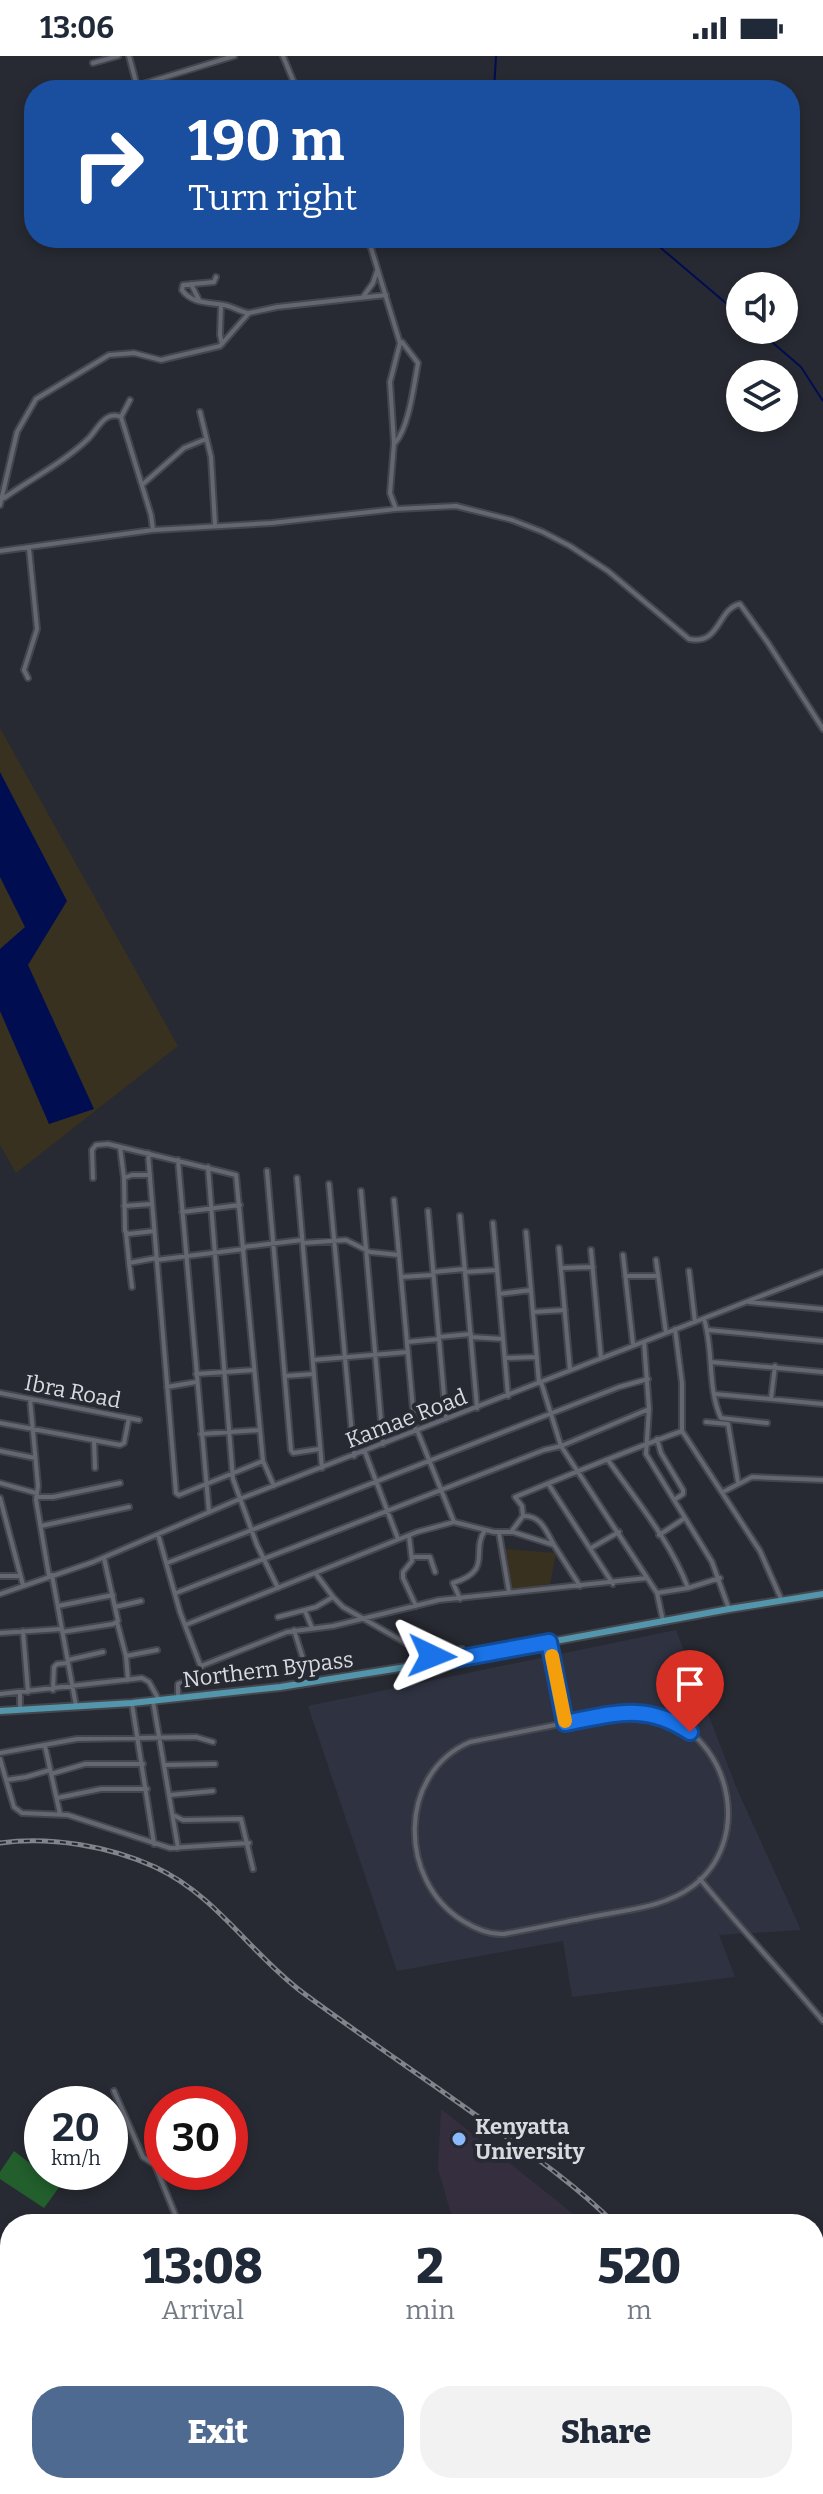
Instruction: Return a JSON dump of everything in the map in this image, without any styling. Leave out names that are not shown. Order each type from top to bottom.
[{"type":"main road","name":"Northern Bypass","points":[[0,1711],[178,1699],[293,1685],[823,1594]]},
{"type":"street","points":[[93,63],[118,56]]},
{"type":"street","points":[[129,56],[135,80]]},
{"type":"street","points":[[156,80],[234,56]]},
{"type":"street","points":[[283,56],[293,80]]},
{"type":"street","points":[[371,248],[398,333],[405,349],[418,363],[408,412],[400,437],[394,443]]},
{"type":"street","points":[[363,297],[373,283],[377,267]]},
{"type":"street","points":[[216,277],[214,282],[183,285],[183,293],[200,302],[249,313],[386,295]]},
{"type":"street","points":[[191,284],[200,302]]},
{"type":"street","points":[[221,305],[222,344]]},
{"type":"street","points":[[0,505],[17,432],[30,406],[41,395],[109,355],[134,353],[161,360],[216,348],[249,313]]},
{"type":"street","points":[[396,509],[390,493],[394,443],[390,382],[400,347],[398,333]]},
{"type":"street","points":[[130,400],[121,417],[153,530]]},
{"type":"street","points":[[200,412],[211,457],[215,524]]},
{"type":"street","points":[[4,498],[86,441],[108,416],[121,417]]},
{"type":"street","points":[[143,487],[153,474],[184,448],[206,439]]},
{"type":"street","points":[[0,551],[215,524],[272,523],[396,509],[467,507],[543,532],[608,571],[692,640],[713,634],[730,609],[740,604],[823,729]]},
{"type":"street","points":[[28,678],[24,670],[37,629],[29,548]]},
{"type":"street","points":[[93,1178],[93,1148],[101,1144],[236,1175],[263,1461],[274,1486]]},
{"type":"street","points":[[120,1147],[132,1287]]},
{"type":"street","points":[[148,1153],[176,1493],[179,1495],[263,1461]]},
{"type":"street","points":[[178,1160],[209,1512]]},
{"type":"street","points":[[208,1167],[233,1474],[251,1530],[278,1588]]},
{"type":"street","points":[[267,1171],[291,1452],[319,1449]]},
{"type":"street","points":[[124,1178],[150,1175]]},
{"type":"street","points":[[297,1178],[322,1468]]},
{"type":"street","points":[[329,1184],[354,1456]]},
{"type":"street","points":[[361,1191],[383,1444]]},
{"type":"street","points":[[394,1200],[416,1431],[454,1522]]},
{"type":"street","points":[[124,1206],[152,1204]]},
{"type":"street","points":[[182,1212],[240,1205]]},
{"type":"street","points":[[428,1211],[446,1419]]},
{"type":"street","points":[[460,1216],[477,1408]]},
{"type":"street","points":[[493,1223],[508,1396]]},
{"type":"street","points":[[126,1233],[154,1231]]},
{"type":"street","points":[[526,1232],[540,1382],[561,1446],[657,1593],[663,1621]]},
{"type":"street","points":[[129,1263],[274,1243],[334,1240],[347,1240],[367,1251],[399,1255]]},
{"type":"street","points":[[559,1248],[570,1370]]},
{"type":"street","points":[[591,1250],[601,1358]]},
{"type":"street","points":[[623,1255],[633,1345]]},
{"type":"street","points":[[656,1260],[666,1333]]},
{"type":"street","points":[[561,1268],[593,1267]]},
{"type":"street","points":[[401,1277],[497,1270]]},
{"type":"street","points":[[689,1271],[695,1322]]},
{"type":"street","name":"Kamae Road","points":[[0,1594],[104,1557],[242,1498],[823,1272]]},
{"type":"street","points":[[625,1276],[658,1276]]},
{"type":"street","points":[[499,1294],[531,1290]]},
{"type":"street","points":[[747,1301],[823,1309]]},
{"type":"street","points":[[533,1312],[565,1310]]},
{"type":"street","points":[[704,1319],[721,1418],[767,1423]]},
{"type":"street","points":[[675,1329],[682,1383],[682,1431],[760,1551],[782,1601]]},
{"type":"street","points":[[708,1330],[823,1341]]},
{"type":"street","points":[[407,1342],[471,1336],[503,1339]]},
{"type":"street","points":[[644,1341],[649,1409],[647,1457],[720,1578],[729,1609]]},
{"type":"street","points":[[313,1360],[408,1352]]},
{"type":"street","points":[[505,1358],[537,1357]]},
{"type":"street","points":[[711,1362],[823,1372]]},
{"type":"street","points":[[771,1399],[775,1366]]},
{"type":"street","points":[[196,1374],[254,1370]]},
{"type":"street","points":[[285,1376],[313,1374]]},
{"type":"street","points":[[167,1563],[648,1379]]},
{"type":"street","points":[[167,1387],[196,1382]]},
{"type":"street","name":"Ibra Road","points":[[0,1393],[139,1420]]},
{"type":"street","points":[[715,1394],[823,1404]]},
{"type":"street","points":[[30,1399],[36,1495],[76,1706]]},
{"type":"street","points":[[176,1593],[561,1446],[649,1409]]},
{"type":"street","points":[[0,1423],[123,1444],[129,1418]]},
{"type":"street","points":[[706,1422],[726,1422],[730,1427],[738,1483]]},
{"type":"street","points":[[201,1434],[260,1430]]},
{"type":"street","points":[[511,1532],[523,1516],[522,1506],[515,1497],[579,1473],[646,1442],[682,1431]]},
{"type":"street","points":[[657,1439],[661,1453],[683,1490],[683,1494],[674,1500]]},
{"type":"street","points":[[94,1440],[95,1468]]},
{"type":"street","points":[[0,1451],[35,1458]]},
{"type":"street","points":[[365,1451],[398,1539]]},
{"type":"street","points":[[608,1460],[659,1535],[688,1588]]},
{"type":"street","points":[[723,1492],[748,1478],[767,1476],[823,1480]]},
{"type":"street","points":[[0,1483],[36,1495],[63,1495],[120,1483]]},
{"type":"street","points":[[549,1484],[613,1584]]},
{"type":"street","points":[[0,1498],[23,1585]]},
{"type":"street","points":[[41,1526],[129,1507]]},
{"type":"street","points":[[523,1516],[539,1520],[580,1586]]},
{"type":"street","points":[[659,1535],[685,1518]]},
{"type":"street","points":[[185,1625],[408,1535],[454,1522],[499,1533],[511,1532],[554,1545]]},
{"type":"street","points":[[460,1599],[453,1583],[468,1576],[479,1565],[485,1530]]},
{"type":"street","points":[[591,1548],[619,1532]]},
{"type":"street","points":[[499,1533],[509,1592]]},
{"type":"street","points":[[158,1534],[185,1625],[201,1666],[200,1676],[178,1684],[178,1699]]},
{"type":"street","points":[[408,1535],[412,1557],[403,1578],[416,1606]]},
{"type":"street","points":[[104,1557],[126,1656],[128,1680]]},
{"type":"street","points":[[412,1557],[430,1557],[435,1572]]},
{"type":"street","points":[[316,1574],[333,1597],[350,1611],[439,1662]]},
{"type":"street","points":[[0,1576],[19,1576]]},
{"type":"street","points":[[201,1666],[294,1630],[333,1626],[439,1600],[647,1578]]},
{"type":"street","points":[[657,1593],[720,1578]]},
{"type":"street","points":[[58,1606],[113,1595]]},
{"type":"street","points":[[278,1617],[305,1610],[333,1597]]},
{"type":"street","points":[[115,1607],[141,1601]]},
{"type":"street","points":[[305,1610],[312,1628]]},
{"type":"street","points":[[0,1633],[62,1631],[117,1622]]},
{"type":"street","points":[[294,1630],[305,1665]]},
{"type":"street","points":[[23,1631],[28,1692]]},
{"type":"street","points":[[549,1642],[565,1723]]},
{"type":"street","points":[[430,1655],[462,1649]]},
{"type":"street","points":[[126,1656],[157,1650]]},
{"type":"street","points":[[53,1690],[54,1667],[57,1664],[103,1652]]},
{"type":"street","points":[[0,1694],[145,1679],[156,1700],[178,1849]]},
{"type":"street","points":[[20,1694],[20,1708]]},
{"type":"street","points":[[132,1703],[154,1844]]},
{"type":"street","points":[[620,1712],[649,1713],[674,1722],[704,1745],[722,1773],[728,1817],[722,1845],[700,1879],[663,1902],[491,1934],[463,1921],[435,1895],[419,1863],[414,1832],[417,1803],[433,1772],[451,1753],[470,1742],[620,1712]]},
{"type":"street","points":[[0,1753],[77,1739],[196,1737],[213,1742]]},
{"type":"street","points":[[45,1745],[60,1814]]},
{"type":"street","points":[[0,1763],[17,1811],[60,1814],[178,1849],[249,1843]]},
{"type":"street","points":[[6,1780],[85,1764],[143,1764]]},
{"type":"street","points":[[164,1765],[215,1764]]},
{"type":"street","points":[[57,1798],[101,1789],[147,1789]]},
{"type":"street","points":[[170,1795],[213,1791]]},
{"type":"street","points":[[175,1816],[183,1820],[241,1819],[253,1869]]},
{"type":"street","points":[[700,1879],[741,1930],[823,2021]]},
{"type":"street","points":[[128,2123],[143,2157],[155,2165],[175,2214]]},
{"type":"shaded area","points":[[0,728],[178,1046],[16,1173],[0,1145]]},
{"type":"shaded area","points":[[0,772],[67,901],[28,965],[94,1109],[49,1124],[0,1011],[0,949],[25,927],[0,877]]},
{"type":"shaded area","points":[[506,1549],[556,1553],[550,1584],[512,1590]]},
{"type":"shaded area","points":[[676,1630],[737,1789],[801,1930],[719,1935],[735,1977],[572,1997],[563,1941],[397,1971],[308,1706]]},
{"type":"shaded area","name":"Kenyatta University","points":[[441,2109],[573,2214],[451,2214],[438,2169]]},
{"type":"green space","points":[[14,2151],[24,2159],[24,2190],[57,2190],[44,2208],[0,2179],[0,2172]]},
{"type":"waterway","points":[[495,80],[496,56]]},
{"type":"waterway","points":[[661,248],[726,303]]},
{"type":"waterway","points":[[774,344],[801,367],[823,401]]},
{"type":"railway","points":[[0,1843],[59,1842],[99,1848],[155,1867],[177,1879],[215,1909],[302,1992],[540,2161],[604,2214]]},
{"type":"slow traffic","points":[[552,1656],[565,1721]]},
{"type":"place","name":"Kenyatta University","points":[[459,2139]]},
{"type":"route","points":[[432,1656],[439,1662],[549,1642],[565,1723],[620,1712],[639,1712],[667,1718],[690,1732]]}]
